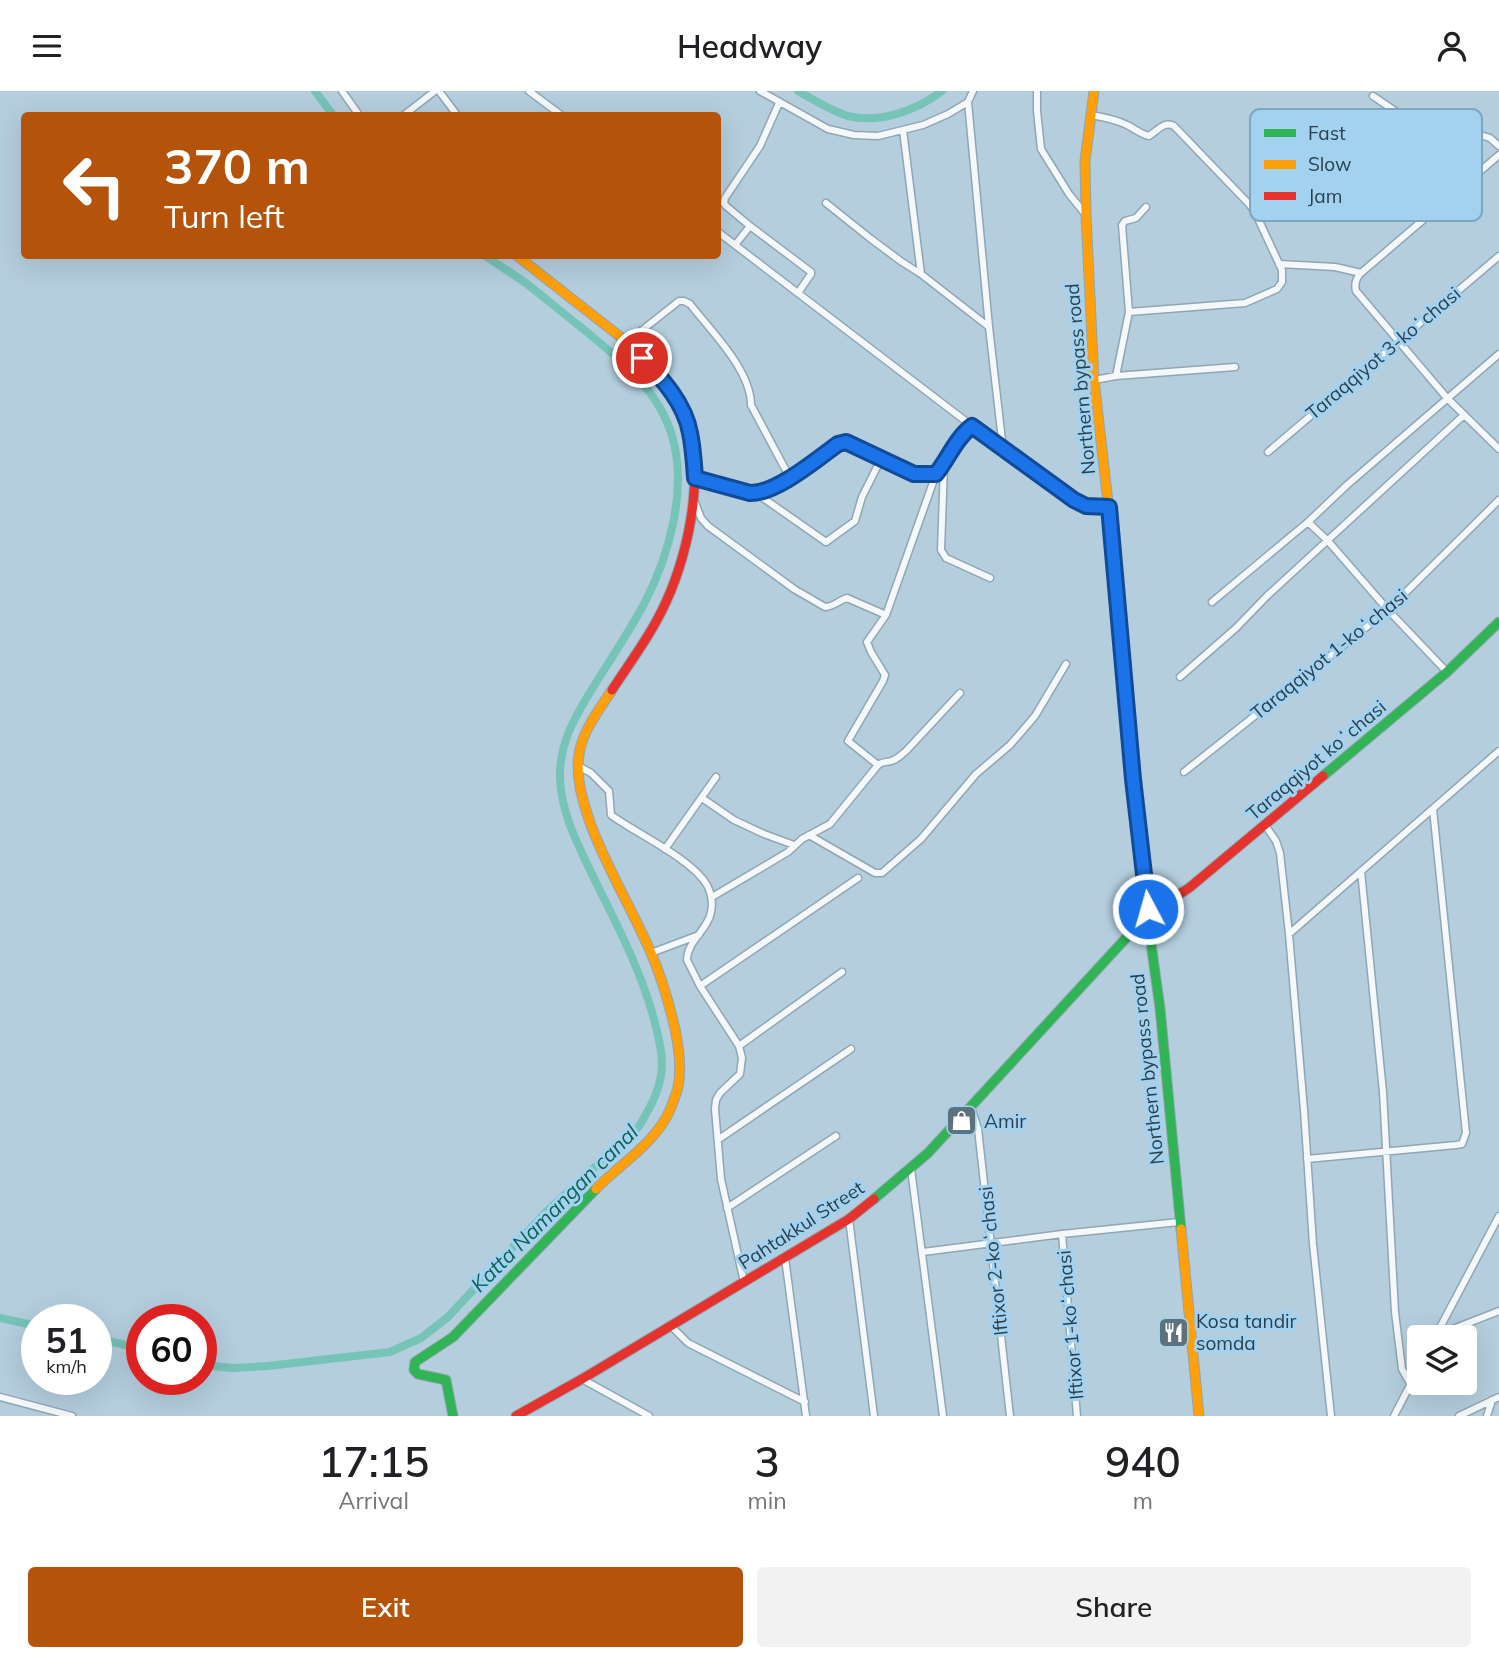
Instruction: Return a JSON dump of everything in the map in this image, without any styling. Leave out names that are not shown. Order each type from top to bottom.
[{"type":"street","points":[[342,91],[357,112]]},
{"type":"street","points":[[408,112],[437,91],[454,112]]},
{"type":"street","points":[[529,91],[557,112]]},
{"type":"street","points":[[760,91],[828,129],[854,135],[878,136],[923,125],[968,102]]},
{"type":"street","points":[[973,91],[968,102],[1003,449]]},
{"type":"street","points":[[1037,91],[1041,149],[1069,194],[1086,215]]},
{"type":"street","name":"Northern bypass road","points":[[1094,91],[1085,161],[1094,380],[1109,507],[1147,915],[1160,1008],[1199,1416]]},
{"type":"street","points":[[1373,96],[1392,109]]},
{"type":"street","points":[[779,103],[760,146],[724,202],[750,226],[811,272],[798,293]]},
{"type":"street","points":[[1091,115],[1128,125],[1149,136],[1167,124],[1174,127],[1250,206]]},
{"type":"street","points":[[903,130],[921,274]]},
{"type":"street","points":[[1482,136],[1499,146]]},
{"type":"street","points":[[1482,170],[1499,155]]},
{"type":"street","points":[[827,203],[989,327]]},
{"type":"street","points":[[1116,376],[1129,312],[1122,225],[1125,221],[1136,218],[1146,207]]},
{"type":"street","points":[[1129,312],[1245,303],[1277,289],[1283,277],[1259,221]]},
{"type":"street","points":[[1422,221],[1356,278],[1356,291],[1447,398],[1499,449]]},
{"type":"street","points":[[735,245],[750,226]]},
{"type":"street","points":[[721,234],[972,426],[1074,500],[1086,506],[1109,507]]},
{"type":"street","name":"Taraqqiyot 3-koʻchasi","points":[[1268,452],[1499,255]]},
{"type":"street","points":[[453,1416],[446,1380],[418,1374],[414,1370],[415,1362],[453,1337],[602,1183],[653,1136],[668,1114],[678,1088],[680,1052],[669,1002],[651,953],[597,841],[585,809],[578,766],[581,745],[593,719],[667,601],[686,544],[694,497],[695,478],[690,431],[682,408],[657,373],[626,342],[521,259]]},
{"type":"street","points":[[1279,264],[1335,267],[1361,273]]},
{"type":"street","points":[[626,342],[679,301],[690,304],[739,365],[751,397],[751,405],[790,478]]},
{"type":"street","points":[[1212,602],[1499,355]]},
{"type":"street","points":[[1094,380],[1235,367]]},
{"type":"street","points":[[1180,677],[1464,415]]},
{"type":"street","points":[[878,765],[848,743],[885,675],[867,642],[886,615],[936,474],[957,442],[972,426]]},
{"type":"street","points":[[695,478],[756,493],[790,478],[838,444],[846,442],[914,474],[936,474]]},
{"type":"street","points":[[756,493],[826,542],[855,521],[862,497],[881,459]]},
{"type":"street","points":[[944,464],[941,550],[946,558],[990,578]]},
{"type":"street","points":[[694,497],[701,518],[708,526],[794,589],[825,607],[831,607],[847,598],[886,615]]},
{"type":"street","name":"Taraqqiyot 1-koʻchasi","points":[[1184,772],[1388,610],[1499,501]]},
{"type":"street","points":[[1308,522],[1447,672]]},
{"type":"street","name":"Taraqqiyot koʻchasi","points":[[1147,915],[1189,888],[1265,825],[1447,672],[1499,622]]},
{"type":"street","points":[[809,835],[875,873],[883,873],[921,839],[976,774],[1010,745],[1035,716],[1066,664]]},
{"type":"street","points":[[712,897],[830,824],[878,765],[898,758],[906,751],[960,693]]},
{"type":"street","points":[[1289,934],[1499,751]]},
{"type":"street","points":[[578,766],[591,773],[609,791],[611,814],[691,866],[708,886],[712,897],[707,924],[689,949],[687,960],[738,1046],[742,1058],[740,1074],[720,1093],[715,1109],[721,1179],[744,1282]]},
{"type":"street","points":[[665,849],[716,777]]},
{"type":"street","points":[[700,801],[734,820],[794,845]]},
{"type":"street","points":[[1307,1159],[1461,1144],[1466,1137],[1433,809]]},
{"type":"street","points":[[1265,825],[1276,841],[1280,853],[1289,934],[1313,1244],[1331,1416]]},
{"type":"street","points":[[1361,871],[1383,1092],[1395,1312],[1402,1369],[1407,1378]]},
{"type":"street","points":[[700,986],[858,878]]},
{"type":"street","name":"Pahtakkul Street","points":[[516,1416],[849,1219],[911,1169],[1147,915]]},
{"type":"street","points":[[651,953],[699,935]]},
{"type":"street","points":[[738,1046],[842,972]]},
{"type":"street","points":[[719,1139],[851,1049]]},
{"type":"street","name":"Iftixor 2-koʻchasi","points":[[971,1107],[978,1129],[1010,1416]]},
{"type":"street","points":[[727,1208],[836,1136]]},
{"type":"street","points":[[911,1169],[943,1416]]},
{"type":"street","points":[[1441,1325],[1499,1216]]},
{"type":"street","points":[[849,1219],[874,1416]]},
{"type":"street","points":[[923,1252],[1179,1221]]},
{"type":"street","name":"Iftixor 1-koʻchasi","points":[[1062,1234],[1077,1416]]},
{"type":"street","points":[[785,1258],[806,1416]]},
{"type":"street","points":[[1463,1325],[1499,1311]]},
{"type":"street","points":[[670,1325],[688,1343],[805,1402]]},
{"type":"street","points":[[582,1379],[649,1416]]},
{"type":"street","points":[[1394,1416],[1407,1392]]},
{"type":"street","points":[[0,1397],[72,1416]]},
{"type":"street","points":[[1459,1416],[1496,1399]]},
{"type":"street","points":[[1487,1416],[1496,1399]]},
{"type":"waterway","name":"Katta Namangan canal","points":[[315,91],[331,112]]},
{"type":"waterway","name":"Katta Namangan canal","points":[[798,91],[842,114],[860,118],[898,114],[942,91]]},
{"type":"waterway","name":"Katta Namangan canal","points":[[217,1366],[268,1366],[390,1352],[421,1338],[448,1317],[546,1212],[638,1128],[660,1082],[661,1049],[649,1003],[626,944],[574,835],[563,801],[560,778],[563,751],[571,727],[639,614],[668,544],[677,500],[678,478],[672,436],[657,403],[635,375],[538,293],[490,259]]},
{"type":"waterway","name":"Katta Namangan canal","points":[[0,1318],[21,1323]]},
{"type":"waterway","name":"Katta Namangan canal","points":[[112,1342],[126,1345]]},
{"type":"traffic: fast","points":[[1108,502],[1147,915],[1160,1008],[1181,1229]]},
{"type":"traffic: fast","points":[[1323,776],[1447,672],[1499,622]]},
{"type":"traffic: fast","points":[[874,1199],[928,1153],[1139,924]]},
{"type":"traffic: fast","points":[[453,1416],[446,1380],[418,1374],[414,1370],[415,1362],[453,1337],[596,1189]]},
{"type":"traffic: slow","points":[[1094,91],[1085,161],[1086,215],[1094,380],[1108,502]]},
{"type":"traffic: slow","points":[[521,259],[627,342],[657,373],[675,399]]},
{"type":"traffic: slow","points":[[596,1189],[646,1144],[663,1123],[675,1097],[680,1073],[676,1036],[662,981],[599,844],[580,788],[578,766],[581,745],[612,690]]},
{"type":"traffic: slow","points":[[1181,1229],[1199,1416]]},
{"type":"traffic: jam","points":[[612,690],[648,636],[666,602],[683,555],[689,528],[695,472],[686,420],[675,399]]},
{"type":"traffic: jam","points":[[1139,924],[1147,915],[1189,888],[1323,776]]},
{"type":"traffic: jam","points":[[516,1416],[849,1219],[874,1199]]},
{"type":"place","name":"Amir","points":[[961,1121]]},
{"type":"place","name":"Kosa tandir somda","points":[[1173,1332]]},
{"type":"route","points":[[642,358],[657,373],[682,408],[690,431],[695,478],[750,493],[765,491],[790,478],[838,444],[846,442],[914,474],[936,474],[957,442],[972,426],[1074,500],[1086,506],[1109,507],[1133,779],[1148,909]]}]
